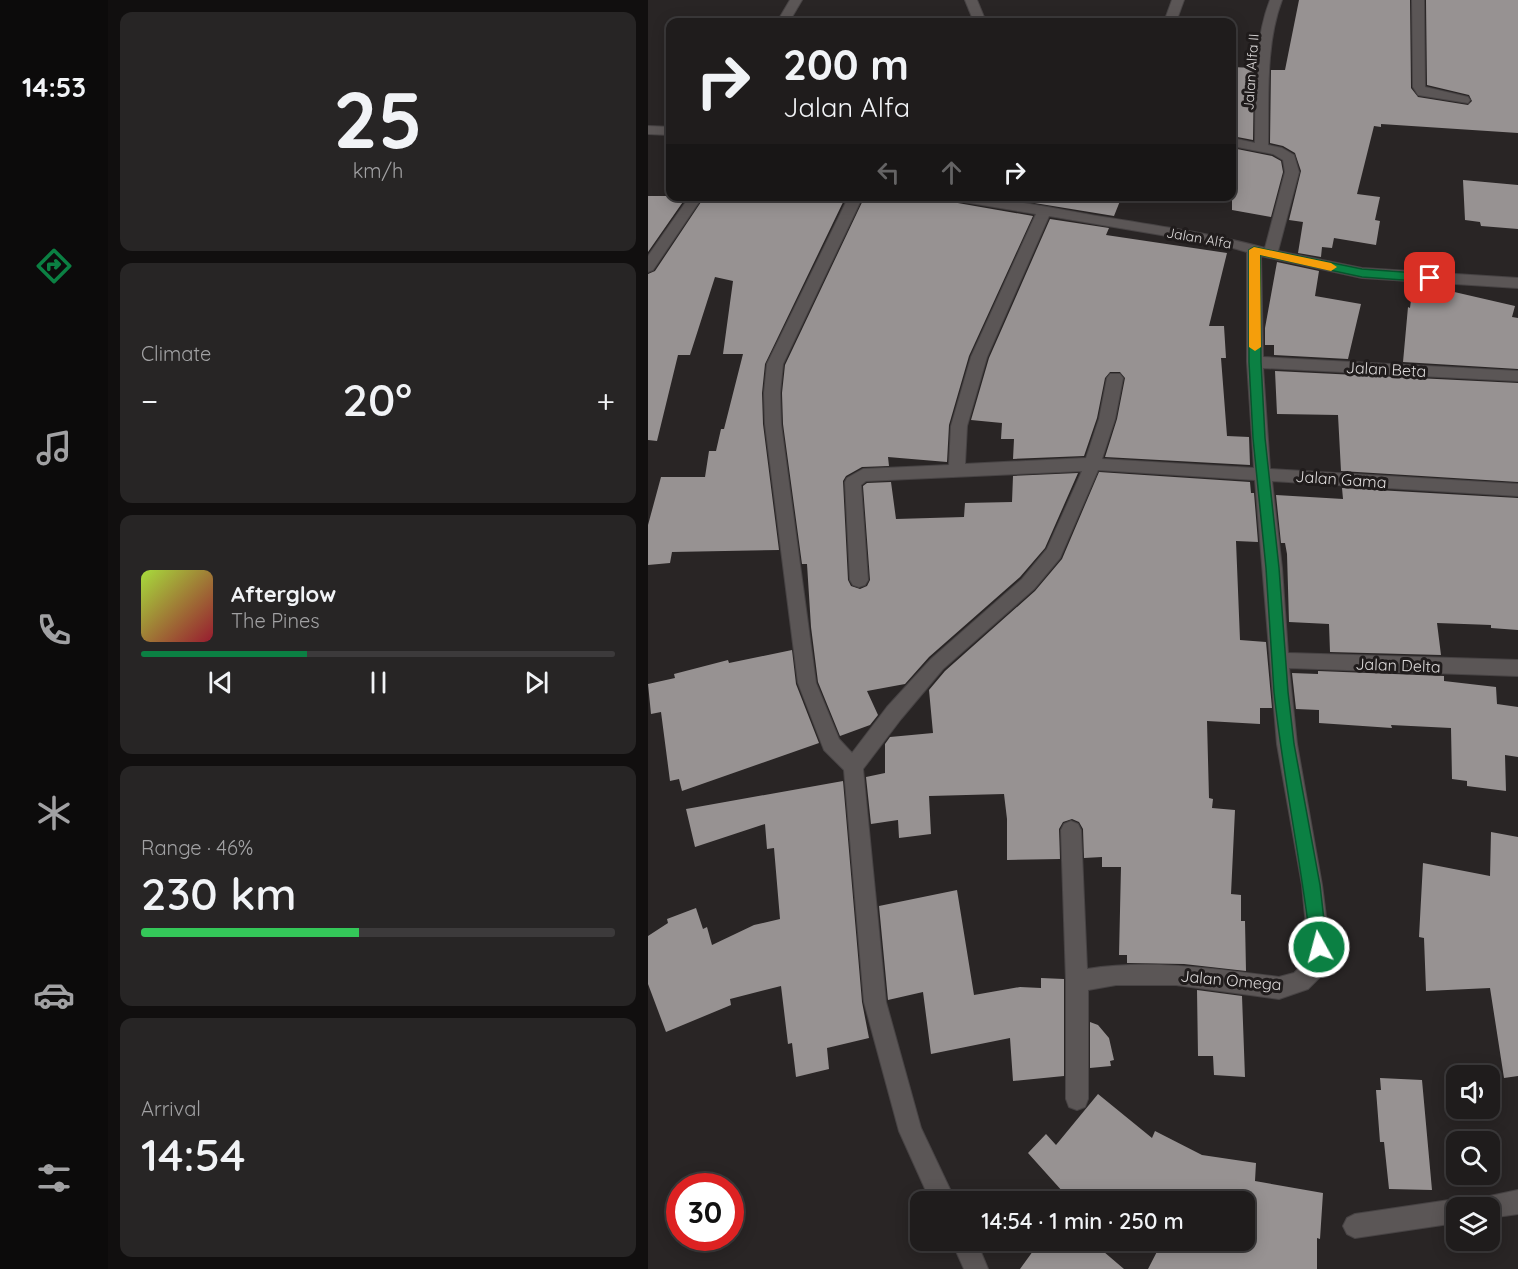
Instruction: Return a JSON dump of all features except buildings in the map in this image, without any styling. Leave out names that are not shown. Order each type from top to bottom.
[{"type":"street","points":[[785,18],[796,0]]},
{"type":"street","points":[[971,0],[978,18]]},
{"type":"street","points":[[1171,18],[1178,0]]},
{"type":"street","name":"Jalan Alfa II","points":[[1261,147],[1265,64],[1271,11],[1276,0]]},
{"type":"street","points":[[1418,0],[1419,87],[1422,92],[1464,100]]},
{"type":"street","points":[[648,130],[666,131]]},
{"type":"street","points":[[1236,143],[1261,147]]},
{"type":"street","name":"Jalan Omega","points":[[1077,981],[1116,975],[1176,975],[1279,988],[1300,982],[1312,970],[1319,947],[1312,885],[1287,744],[1278,660],[1273,568],[1262,474],[1255,362],[1262,252],[1292,172],[1289,158],[1277,151],[1261,147]]},
{"type":"street","points":[[648,267],[694,201]]},
{"type":"street","points":[[854,201],[776,364],[771,393],[773,424],[807,683],[831,744],[853,767],[875,1002],[910,1131],[939,1191]]},
{"type":"street","name":"Jalan Alfa","points":[[983,201],[1227,242],[1262,252],[1362,273],[1518,283]]},
{"type":"street","points":[[957,470],[959,426],[979,357],[1022,265],[1044,211]]},
{"type":"street","name":"Jalan Beta","points":[[1255,362],[1518,376]]},
{"type":"street","points":[[853,767],[894,713],[937,664],[1019,592],[1047,564],[1060,542],[1092,464],[1107,420],[1115,378]]},
{"type":"street","name":"Jalan Gama","points":[[859,580],[853,482],[863,475],[1092,464],[1518,490]]},
{"type":"street","name":"Jalan Delta","points":[[1278,660],[1518,668]]},
{"type":"street","points":[[1071,830],[1076,890],[1077,1099]]},
{"type":"street","points":[[1500,1205],[1518,1202]]},
{"type":"street","points":[[1355,1226],[1446,1212]]},
{"type":"street","points":[[968,1251],[976,1269]]},
{"type":"slow traffic","points":[[1255,347],[1254,250],[1331,267]]},
{"type":"route","points":[[1319,947],[1312,885],[1287,744],[1281,692],[1273,568],[1259,438],[1255,362],[1254,250],[1362,273],[1430,278]]}]
